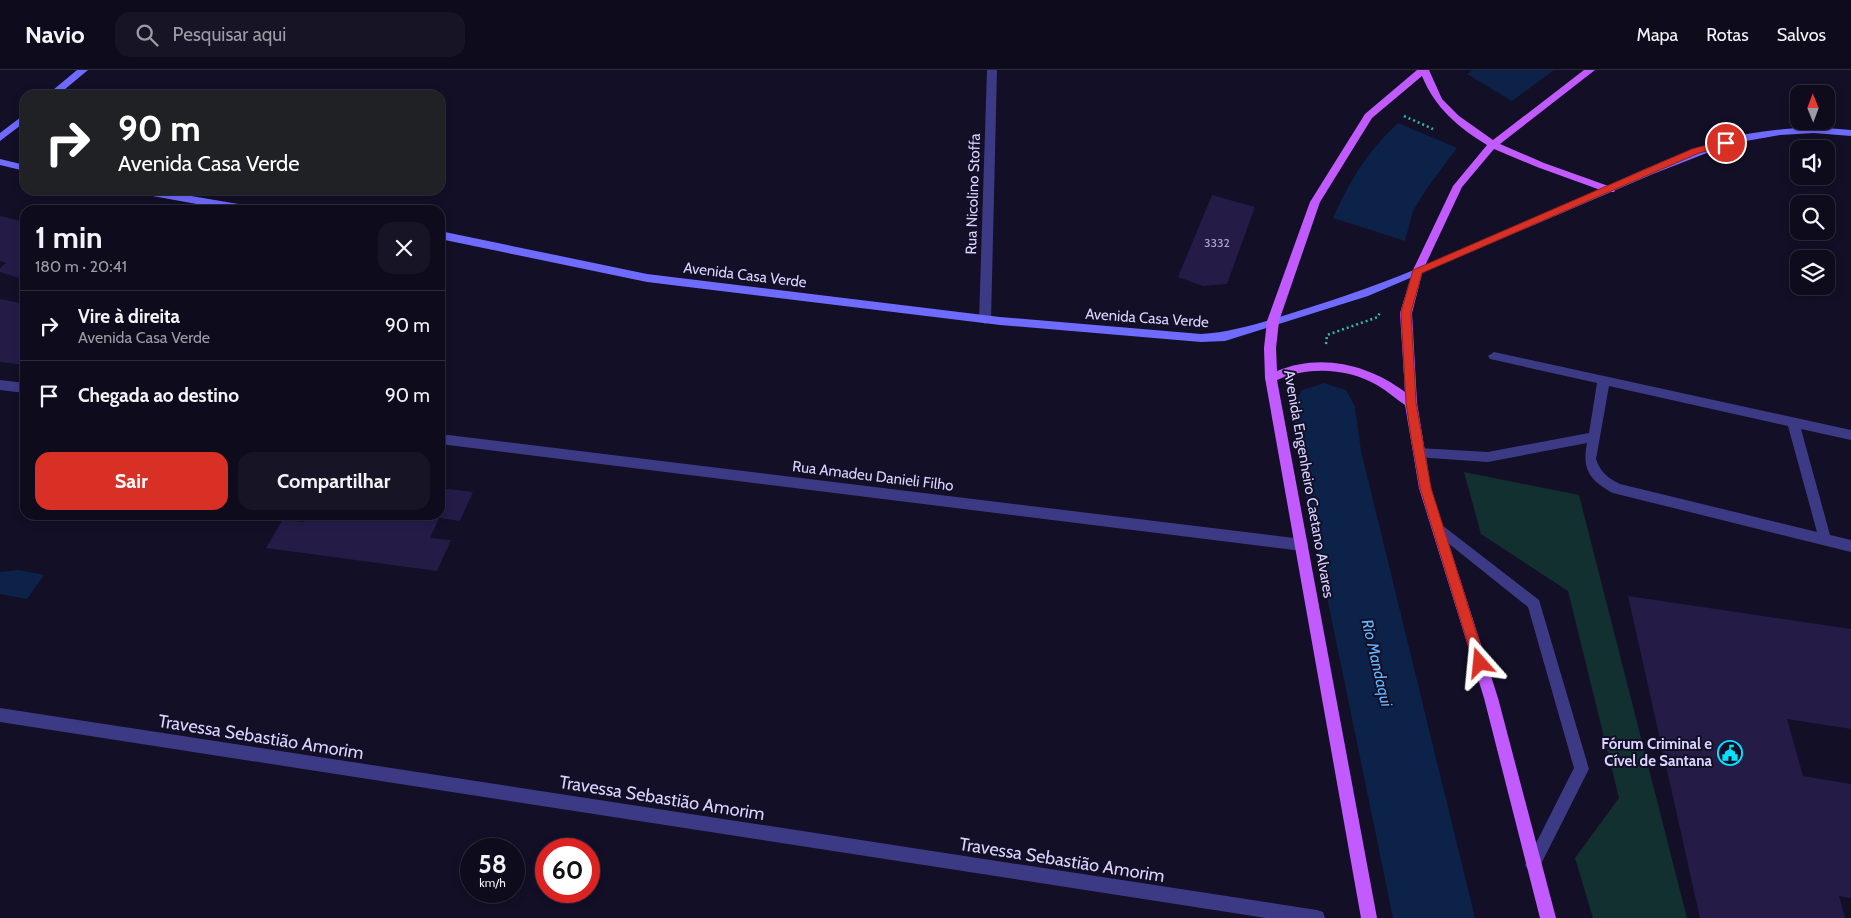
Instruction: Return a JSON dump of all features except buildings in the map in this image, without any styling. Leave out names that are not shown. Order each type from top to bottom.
[{"type":"main road","points":[[58,90],[83,70]]},
{"type":"main road","points":[[1424,70],[1437,100],[1459,122],[1492,145],[1610,190]]},
{"type":"main road","name":"Avenida Engenheiro Caetano Alvares","points":[[1369,918],[1271,378],[1270,348],[1274,321],[1315,202],[1368,116],[1424,70]]},
{"type":"main road","points":[[1548,918],[1491,698],[1425,488],[1411,403],[1406,312],[1418,270],[1458,186],[1492,145],[1590,70]]},
{"type":"main road","points":[[0,138],[20,121]]},
{"type":"main road","name":"Avenida Casa Verde","points":[[445,235],[647,278],[985,320],[1202,338],[1225,337],[1383,286],[1610,190],[1696,151],[1756,135],[1790,130],[1828,130],[1851,133]]},
{"type":"main road","points":[[0,162],[20,167]]},
{"type":"main road","points":[[164,195],[222,205]]},
{"type":"main road","points":[[1271,378],[1301,367],[1344,370],[1379,380],[1411,403]]},
{"type":"street","name":"Rua Nicolino Stoffa","points":[[985,320],[992,70]]},
{"type":"street","points":[[1494,356],[1851,435]]},
{"type":"street","points":[[1604,379],[1590,459],[1592,468],[1598,477],[1617,489],[1851,546]]},
{"type":"street","points":[[0,385],[20,387]]},
{"type":"street","points":[[1794,423],[1825,539]]},
{"type":"street","points":[[1419,453],[1488,457],[1593,437]]},
{"type":"street","name":"Rua Amadeu Danieli Filho","points":[[445,440],[1302,545]]},
{"type":"street","points":[[1438,527],[1534,604],[1582,769],[1533,864]]},
{"type":"street","name":"Travessa Sebastião Amorim","points":[[0,715],[1317,918]]},
{"type":"path","points":[[1327,335],[1378,317]]},
{"type":"green space","points":[[1464,472],[1579,495],[1687,918],[1593,918],[1575,858],[1619,798],[1568,591],[1481,534]]},
{"type":"water","points":[[1472,70],[1554,70],[1512,101],[1467,74]]},
{"type":"water","points":[[1398,123],[1457,148],[1427,188],[1413,211],[1405,241],[1333,218],[1360,167],[1377,145]]},
{"type":"water","points":[[19,570],[44,575],[27,599],[0,594],[0,572]]},
{"type":"waterway","name":"Rio Mandaqui","points":[[1324,407],[1329,451],[1434,918]]},
{"type":"place","name":"Fórum Criminal e Cível de Santana","points":[[1730,753]]},
{"type":"route","points":[[1480,663],[1425,488],[1416,437],[1411,403],[1406,312],[1418,270],[1696,151],[1726,143]]}]
